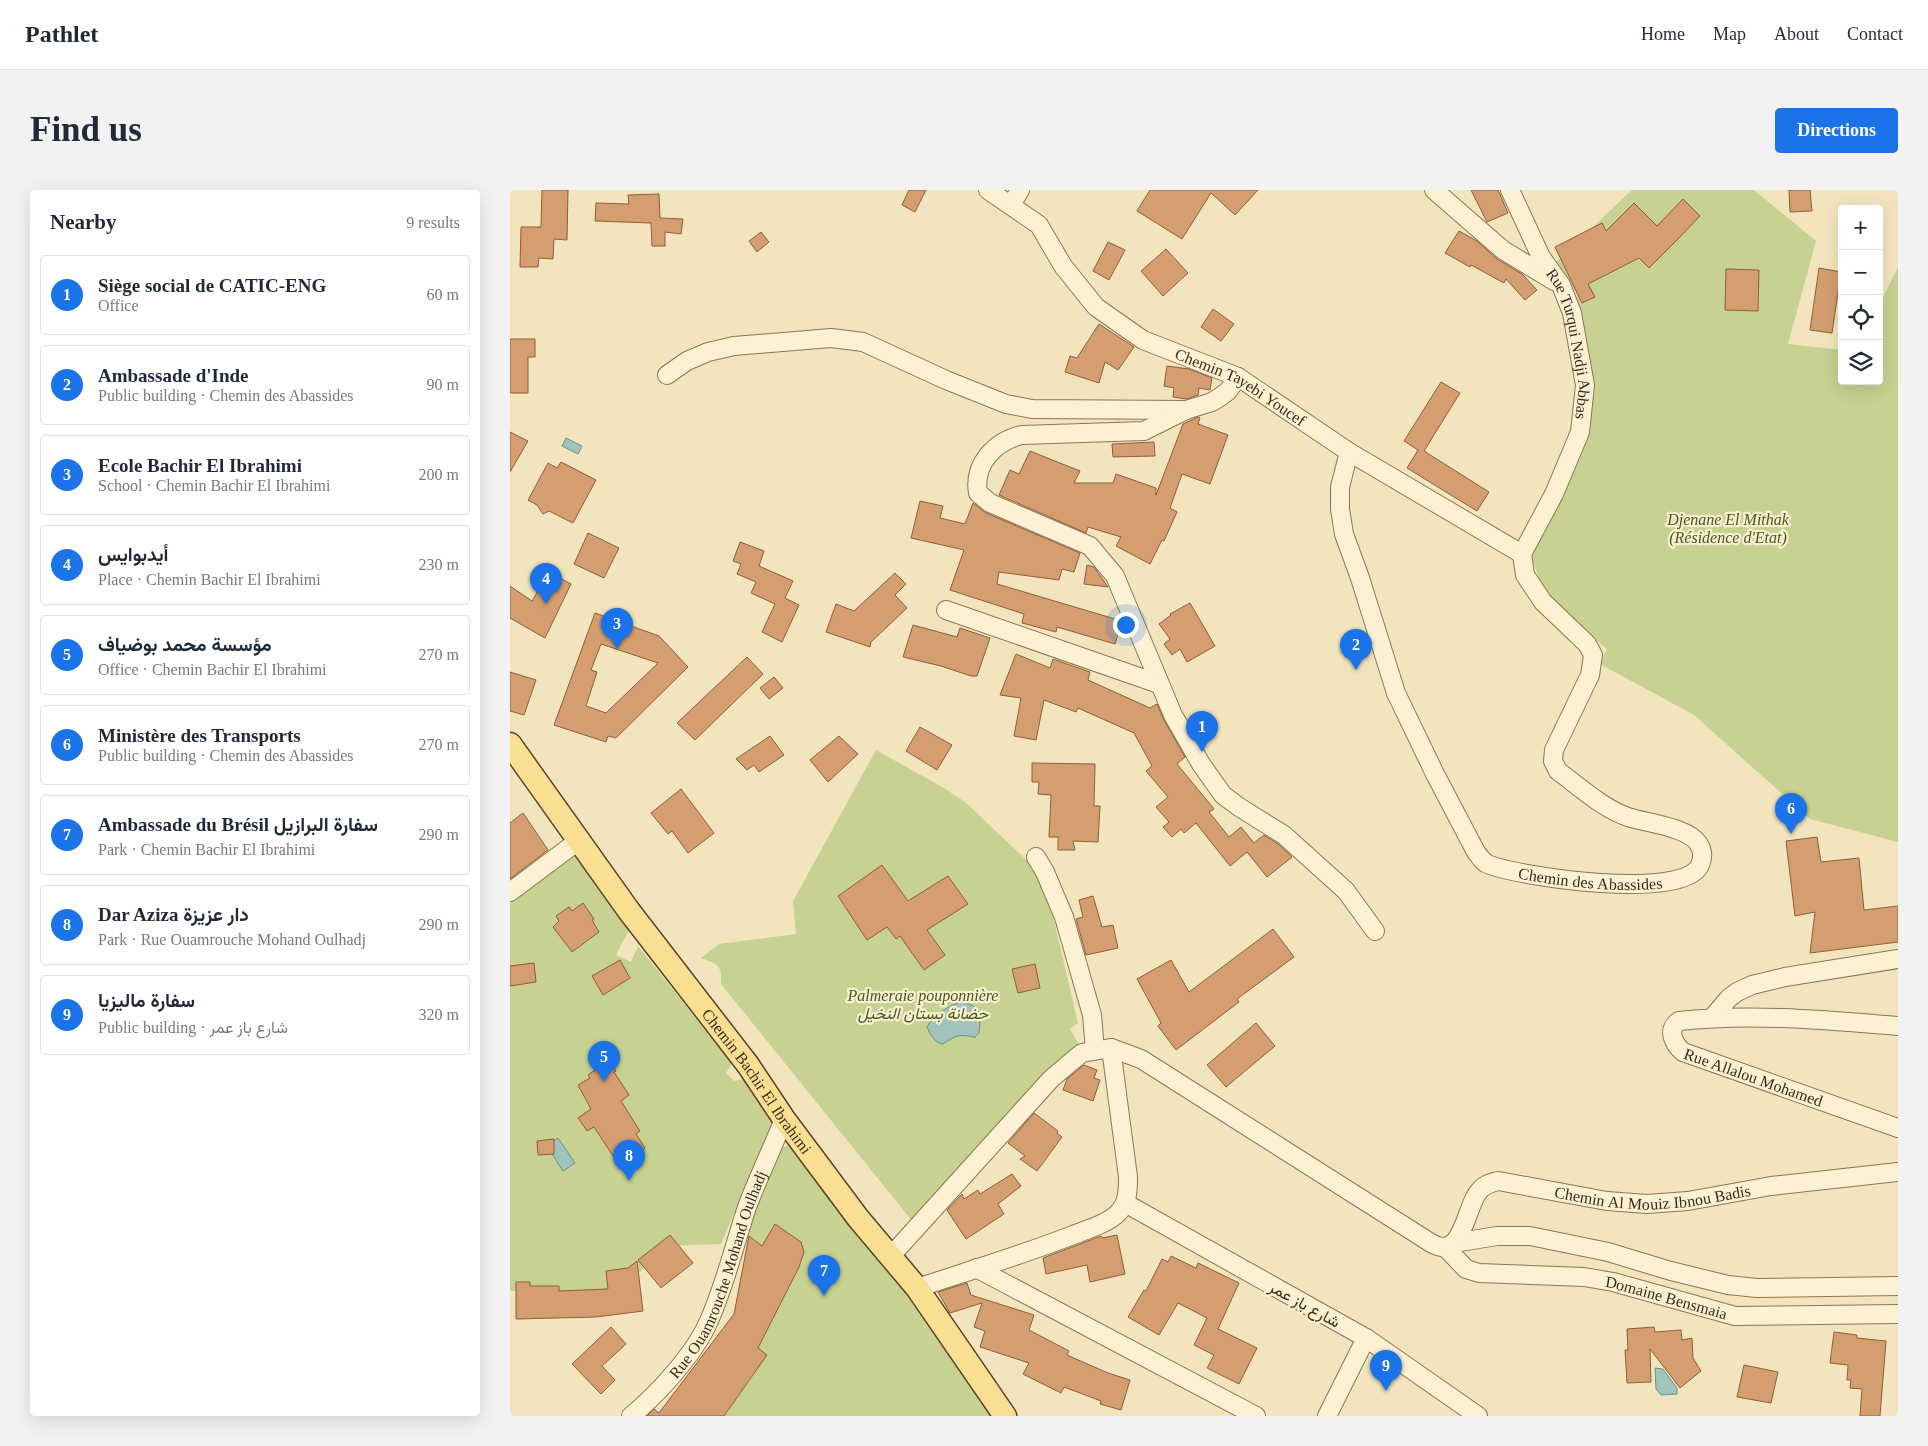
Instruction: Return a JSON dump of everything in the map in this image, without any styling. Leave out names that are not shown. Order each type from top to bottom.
[{"type":"main road","name":"Chemin Bachir El Ibrahimi","points":[[510,744],[578,841],[748,1065],[784,1120],[858,1218],[917,1288],[1006,1416]]},
{"type":"street","name":"Chemin Tayebi Youcef","points":[[988,190],[1015,198],[1039,225],[1062,266],[1096,307],[1142,340],[1238,377],[1349,452],[1522,554]]},
{"type":"street","points":[[1434,190],[1503,250],[1561,285]]},
{"type":"street","name":"Rue Turqui Nadji Abbas","points":[[1510,190],[1540,257],[1561,285],[1572,313],[1585,385],[1580,432],[1554,494],[1522,554]]},
{"type":"street","points":[[667,375],[687,361],[708,352],[734,346],[831,338],[863,342],[946,380],[1006,404],[1023,408],[1186,410]]},
{"type":"street","points":[[1238,377],[1228,391],[1212,402],[1186,410],[1144,430],[1022,435],[1011,438],[1000,443],[984,462],[977,477],[978,493],[982,498],[1090,546],[1104,560],[1115,576],[1173,715],[1201,764],[1224,795],[1239,807],[1284,835],[1346,892],[1375,931]]},
{"type":"street","name":"Chemin des Abassides","points":[[1349,452],[1340,487],[1340,509],[1344,534],[1360,578],[1396,693],[1435,774],[1476,852],[1484,862],[1505,869],[1601,883],[1650,884],[1691,875],[1698,868],[1702,858],[1700,848],[1694,839],[1670,828],[1627,816],[1609,808],[1558,771],[1555,766],[1554,750],[1590,675],[1593,656],[1587,644],[1544,602],[1525,575],[1522,554]]},
{"type":"street","points":[[946,610],[1159,684]]},
{"type":"street","points":[[510,892],[578,841]]},
{"type":"street","points":[[917,1288],[1051,1244],[1088,1229],[1118,1213],[1125,1203],[1128,1177],[1103,1049],[1064,917],[1046,872],[1036,857]]},
{"type":"street","points":[[1712,1018],[1736,992],[1752,985],[1785,977],[1898,959]]},
{"type":"street","name":"Rue Allalou Mohamed","points":[[1898,1026],[1817,1019],[1712,1018],[1679,1022],[1675,1024],[1672,1030],[1672,1039],[1682,1052],[1898,1128]]},
{"type":"street","points":[[890,1257],[1051,1079],[1082,1053],[1103,1049],[1141,1060],[1436,1246],[1498,1236],[1530,1236],[1608,1252],[1671,1271],[1728,1285],[1757,1288],[1898,1286]]},
{"type":"street","name":"Rue Ouamrouche Mohand Oulhadj","points":[[631,1416],[648,1403],[690,1353],[707,1325],[748,1206],[784,1120]]},
{"type":"street","name":"Chemin Al Mouiz Ibnou Badis","points":[[1450,1245],[1458,1239],[1479,1190],[1487,1184],[1498,1181],[1607,1201],[1647,1204],[1681,1202],[1771,1186],[1898,1172]]},
{"type":"street","name":"شارع باز عمر","points":[[1125,1203],[1366,1338],[1478,1416]]},
{"type":"street","name":"Domaine Bensmaia","points":[[1450,1245],[1466,1269],[1479,1273],[1584,1277],[1613,1282],[1735,1316],[1898,1314]]},
{"type":"street","points":[[976,1268],[1256,1416]]},
{"type":"street","points":[[1327,1416],[1366,1338]]},
{"type":"green space","name":"Djenane El Mithak (Résidence d'Etat)","points":[[1632,190],[1754,190],[1816,241],[1788,344],[1838,350],[1838,385],[1883,385],[1883,298],[1898,267],[1898,842],[1810,819],[1694,715],[1600,664],[1607,649],[1563,612],[1542,586],[1531,557],[1588,421],[1587,345],[1576,293],[1556,262]]},
{"type":"green space","name":"Palmeraie pouponnière حضانة بستان النخيل","points":[[876,750],[965,802],[1038,871],[1052,912],[1078,1023],[1070,1029],[1080,1046],[917,1227],[721,984],[721,973],[718,966],[701,958],[719,944],[796,934],[793,901]]},
{"type":"green space","points":[[577,850],[630,928],[616,955],[631,962],[638,946],[732,1064],[726,1073],[734,1081],[744,1079],[775,1118],[721,1244],[671,1246],[613,1294],[510,1291],[510,899]]},
{"type":"green space","points":[[794,1146],[897,1278],[993,1416],[683,1416],[666,1403],[734,1314],[748,1236],[777,1147]]},
{"type":"water","points":[[566,438],[582,446],[578,454],[562,446]]},
{"type":"water","points":[[960,1002],[967,1003],[976,1008],[980,1016],[979,1033],[974,1038],[961,1036],[955,1037],[943,1044],[938,1042],[931,1036],[927,1027],[929,1023],[941,1012]]},
{"type":"water","points":[[558,1138],[575,1163],[563,1171],[547,1146]]},
{"type":"water","points":[[1655,1368],[1663,1369],[1677,1388],[1677,1394],[1661,1395],[1656,1389]]},
{"type":"building","points":[[542,190],[568,190],[567,240],[554,239],[553,259],[539,258],[538,267],[520,267],[521,227],[541,227]]},
{"type":"building","points":[[909,190],[926,190],[915,212],[902,205]]},
{"type":"building","points":[[1150,190],[1258,190],[1235,215],[1211,193],[1182,239],[1137,211]]},
{"type":"building","points":[[1471,190],[1498,190],[1508,213],[1487,222]]},
{"type":"building","points":[[1789,190],[1810,190],[1812,211],[1790,212]]},
{"type":"building","points":[[659,194],[660,218],[683,219],[681,234],[665,232],[665,246],[652,246],[651,223],[595,221],[596,203],[629,204],[628,195]]},
{"type":"building","points":[[1683,199],[1700,216],[1677,240],[1649,268],[1639,258],[1588,284],[1595,297],[1582,303],[1555,247],[1602,223],[1606,231],[1634,203],[1657,226]]},
{"type":"building","points":[[1459,231],[1477,241],[1497,259],[1522,274],[1537,290],[1525,300],[1506,279],[1504,283],[1445,253]]},
{"type":"building","points":[[761,232],[769,242],[757,252],[749,241]]},
{"type":"building","points":[[1108,242],[1125,250],[1109,280],[1093,271]]},
{"type":"building","points":[[1166,249],[1188,273],[1163,296],[1141,271]]},
{"type":"building","points":[[1819,268],[1838,271],[1838,292],[1832,333],[1810,330]]},
{"type":"building","points":[[1726,269],[1759,270],[1758,311],[1725,310]]},
{"type":"building","points":[[1213,309],[1234,324],[1221,341],[1201,327]]},
{"type":"building","points":[[1099,324],[1134,347],[1118,370],[1105,362],[1099,383],[1065,372],[1070,356],[1077,358]]},
{"type":"building","points":[[510,339],[535,339],[535,357],[528,357],[528,393],[510,393]]},
{"type":"building","points":[[1167,366],[1189,369],[1212,378],[1210,390],[1199,388],[1198,395],[1186,399],[1173,397],[1174,388],[1164,386]]},
{"type":"building","points":[[1441,382],[1460,393],[1424,451],[1489,492],[1477,511],[1407,468],[1418,450],[1404,441]]},
{"type":"building","points":[[1198,417],[1200,418],[1198,424],[1228,435],[1210,484],[1182,474],[1170,508],[1177,512],[1164,541],[1162,540],[1150,564],[1116,546],[1121,537],[1088,527],[1086,533],[999,495],[1010,470],[1019,474],[1030,451],[1080,471],[1074,483],[1113,483],[1116,474],[1156,488],[1156,495],[1183,424]]},
{"type":"building","points":[[510,432],[528,441],[510,472]]},
{"type":"building","points":[[1154,442],[1155,456],[1113,457],[1112,444]]},
{"type":"building","points":[[561,462],[596,480],[573,523],[549,511],[543,514],[537,505],[528,500],[548,463],[557,468]]},
{"type":"building","points":[[920,501],[943,506],[940,518],[965,524],[973,503],[986,513],[1080,553],[1074,572],[1062,569],[1059,580],[999,572],[997,584],[1122,621],[1115,644],[1057,627],[1056,632],[1022,623],[1024,614],[950,590],[964,550],[911,538]]},
{"type":"building","points":[[588,533],[619,548],[604,578],[574,564]]},
{"type":"building","points":[[740,542],[764,551],[759,566],[793,581],[785,598],[799,605],[782,642],[762,632],[775,604],[751,593],[756,582],[737,574],[741,564],[733,561]]},
{"type":"building","points":[[1087,565],[1094,567],[1108,587],[1084,584]]},
{"type":"building","points":[[549,572],[571,584],[545,638],[510,618],[510,586],[532,601]]},
{"type":"building","points":[[895,573],[906,584],[895,595],[907,608],[871,642],[870,647],[826,632],[836,604],[854,611]]},
{"type":"building","points":[[1190,603],[1215,646],[1187,662],[1180,649],[1172,655],[1164,644],[1170,639],[1159,624],[1170,614]]},
{"type":"building","points":[[595,613],[659,636],[688,667],[616,738],[608,736],[606,742],[554,725]],"holes":[[[601,644],[658,663],[606,713],[586,706],[597,672],[591,670]]]},
{"type":"building","points":[[913,625],[957,637],[960,628],[990,638],[977,676],[903,657]]},
{"type":"building","points":[[1016,654],[1050,668],[1053,659],[1090,672],[1088,680],[1150,708],[1157,704],[1185,757],[1177,764],[1214,809],[1209,812],[1229,837],[1241,827],[1254,843],[1264,835],[1278,844],[1292,857],[1267,877],[1247,852],[1230,866],[1196,823],[1184,833],[1181,829],[1172,837],[1163,827],[1169,822],[1156,807],[1168,797],[1146,771],[1152,766],[1134,733],[1078,708],[1076,712],[1044,700],[1036,740],[1014,736],[1021,698],[1000,695]]},
{"type":"building","points":[[747,657],[763,674],[695,740],[677,723]]},
{"type":"building","points":[[510,672],[536,680],[524,715],[510,711]]},
{"type":"building","points":[[774,677],[783,688],[769,699],[760,688]]},
{"type":"building","points":[[920,727],[952,745],[937,770],[906,751]]},
{"type":"building","points":[[770,736],[784,755],[759,772],[754,765],[747,770],[736,759]]},
{"type":"building","points":[[839,736],[858,754],[828,782],[810,760]]},
{"type":"building","points":[[1032,763],[1095,764],[1094,806],[1100,806],[1098,842],[1073,841],[1075,850],[1058,850],[1058,837],[1049,837],[1051,795],[1038,794],[1039,782],[1032,782]]},
{"type":"building","points":[[681,789],[714,833],[688,853],[672,831],[668,834],[651,813]]},
{"type":"building","points":[[523,813],[548,850],[510,879],[510,823]]},
{"type":"building","points":[[1817,837],[1821,862],[1859,858],[1864,910],[1898,906],[1898,942],[1810,953],[1815,912],[1795,916],[1786,841]]},
{"type":"building","points":[[882,865],[908,901],[948,876],[968,904],[927,930],[945,955],[924,970],[900,936],[896,939],[887,927],[867,940],[838,896]]},
{"type":"building","points":[[1093,896],[1102,927],[1113,925],[1118,948],[1086,955],[1076,919],[1083,917],[1079,900]]},
{"type":"building","points":[[583,903],[594,919],[592,920],[599,932],[572,952],[553,927],[559,921],[556,916],[569,907],[572,911]]},
{"type":"building","points":[[1273,929],[1294,957],[1237,999],[1239,1002],[1176,1050],[1158,1026],[1161,1023],[1137,979],[1171,960],[1189,992]]},
{"type":"building","points":[[620,960],[630,978],[603,995],[592,976]]},
{"type":"building","points":[[534,963],[536,982],[510,986],[510,966]]},
{"type":"building","points":[[1035,964],[1040,988],[1018,993],[1012,969]]},
{"type":"building","points":[[1256,1023],[1275,1046],[1226,1087],[1207,1065]]},
{"type":"building","points":[[607,1057],[629,1095],[621,1101],[640,1131],[636,1134],[645,1148],[619,1165],[594,1127],[587,1131],[578,1118],[591,1109],[578,1085],[590,1078],[588,1075],[598,1068],[595,1065]]},
{"type":"building","points":[[1084,1065],[1097,1070],[1094,1078],[1100,1080],[1093,1101],[1063,1090],[1067,1079]]},
{"type":"building","points":[[1034,1113],[1058,1131],[1057,1133],[1062,1137],[1037,1171],[1020,1159],[1025,1156],[1008,1143]]},
{"type":"building","points":[[554,1139],[554,1154],[538,1155],[537,1141]]},
{"type":"building","points":[[1012,1174],[1021,1186],[998,1204],[1004,1214],[966,1239],[947,1210],[962,1194],[964,1199],[978,1190],[980,1194]]},
{"type":"building","points":[[775,1224],[801,1242],[804,1252],[799,1267],[758,1348],[767,1355],[724,1416],[647,1416],[654,1409],[659,1413],[734,1314],[749,1236],[762,1246]]},
{"type":"building","points":[[670,1235],[693,1263],[661,1288],[638,1260]]},
{"type":"building","points":[[1117,1235],[1125,1274],[1090,1282],[1087,1265],[1046,1274],[1043,1258],[1101,1236],[1102,1238]]},
{"type":"building","points":[[1171,1256],[1196,1268],[1198,1263],[1239,1283],[1218,1329],[1257,1348],[1239,1384],[1207,1368],[1214,1355],[1194,1345],[1207,1318],[1178,1303],[1159,1335],[1128,1317],[1144,1290],[1146,1291],[1162,1259],[1168,1262]]},
{"type":"building","points":[[637,1261],[643,1311],[596,1317],[516,1319],[516,1282],[530,1282],[530,1286],[559,1286],[559,1291],[608,1289],[606,1271],[628,1268]]},
{"type":"building","points":[[967,1283],[971,1295],[1034,1315],[1029,1330],[1069,1351],[1067,1355],[1108,1373],[1130,1380],[1121,1410],[1100,1404],[1101,1401],[1064,1387],[1061,1393],[1023,1374],[1029,1363],[980,1347],[985,1331],[974,1327],[982,1303],[950,1313],[938,1292]]},
{"type":"building","points":[[611,1327],[626,1344],[602,1366],[615,1380],[601,1394],[572,1364]]},
{"type":"building","points":[[1654,1327],[1655,1332],[1681,1330],[1682,1340],[1692,1338],[1693,1358],[1701,1371],[1680,1388],[1650,1349],[1651,1382],[1627,1383],[1625,1350],[1628,1350],[1627,1329]]},
{"type":"building","points":[[1834,1332],[1857,1335],[1857,1338],[1886,1341],[1880,1416],[1860,1416],[1862,1389],[1850,1388],[1851,1380],[1847,1380],[1848,1365],[1830,1363]]},
{"type":"building","points":[[1744,1365],[1778,1372],[1771,1403],[1737,1397]]},
{"type":"place","name":"أيدبوايس","points":[[546,604]]},
{"type":"place","name":"Ecole Bachir El Ibrahimi","points":[[617,649]]},
{"type":"place","name":"Ambassade d'Inde","points":[[1356,670]]},
{"type":"place","name":"Siège social de CATIC-ENG","points":[[1202,752]]},
{"type":"place","name":"Ministère des Transports","points":[[1791,834]]},
{"type":"place","name":"مؤسسة محمد بوضياف","points":[[604,1082]]},
{"type":"place","name":"Dar Aziza دار عزيزة","points":[[629,1181]]},
{"type":"place","name":"Ambassade du Brésil سفارة البرازيل","points":[[824,1296]]},
{"type":"place","name":"سفارة ماليزيا","points":[[1386,1391]]}]
